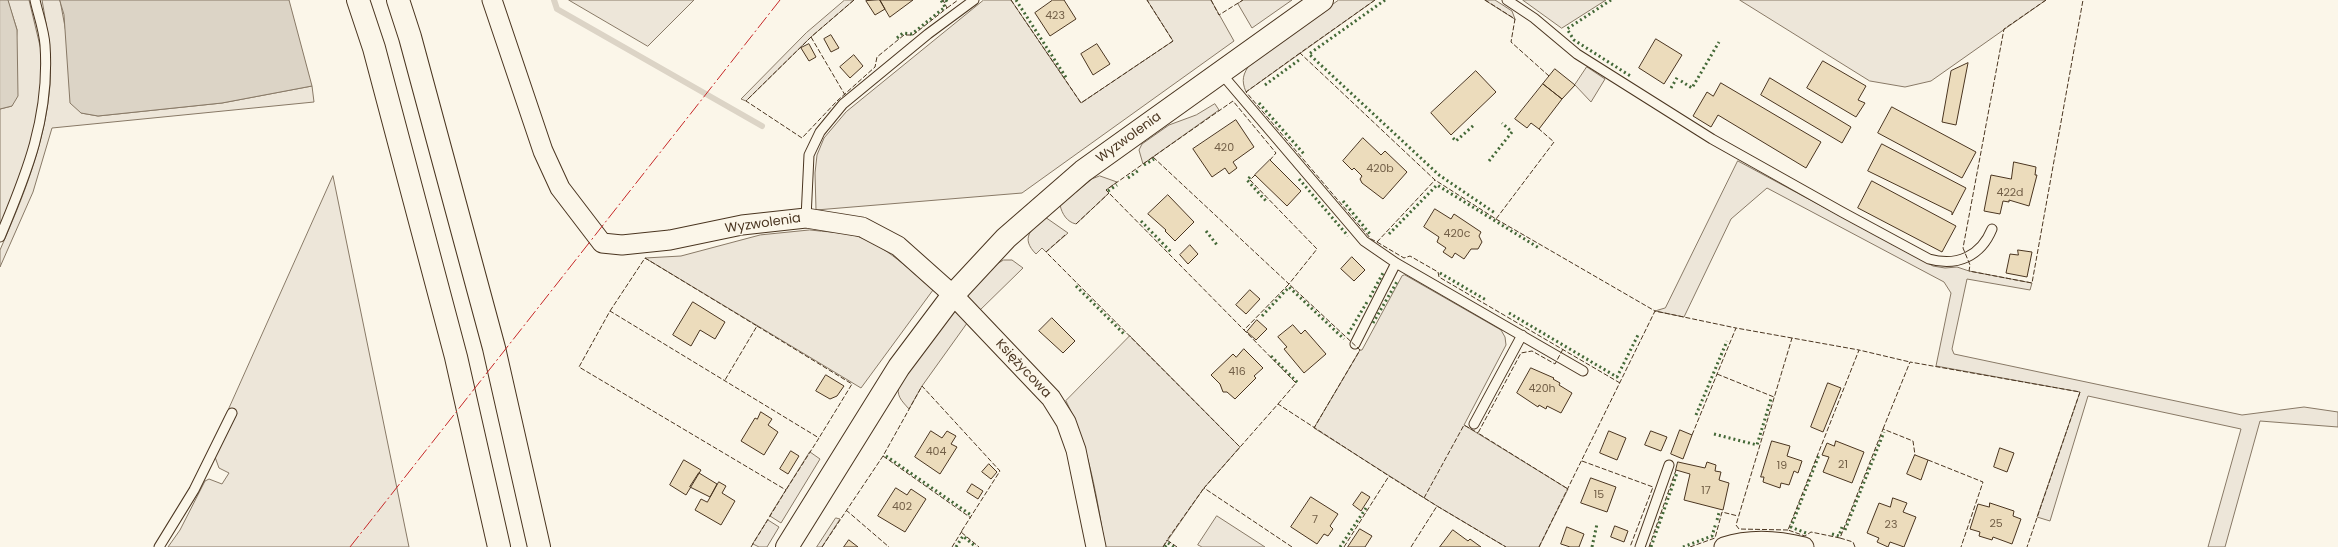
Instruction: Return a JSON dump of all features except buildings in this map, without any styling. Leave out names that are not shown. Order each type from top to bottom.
[{"type":"main road","points":[[358,0],[374,48],[456,357],[499,547]]},
{"type":"main road","points":[[398,0],[410,37],[494,348],[538,547]]},
{"type":"main road","name":"Wyzwolenia","points":[[787,547],[899,367],[953,296],[1006,238],[1067,184],[1220,72],[1322,0]]},
{"type":"street","name":"Wyzwolenia","points":[[492,0],[543,151],[560,188],[602,243],[622,245],[670,240],[742,225],[806,218],[862,227],[898,246],[953,296]]},
{"type":"street","name":"Księżycowa","points":[[953,296],[1051,398],[1066,422],[1076,450],[1096,547]]},
{"type":"street","points":[[1724,547],[1760,541],[1774,541],[1804,547]]},
{"type":"lane","points":[[0,237],[23,183],[42,120],[45,87],[45,44],[35,0]]},
{"type":"lane","points":[[806,218],[809,155],[820,132],[843,104],[928,34],[974,0]]},
{"type":"lane","points":[[1507,0],[1534,18],[1577,54],[1712,139],[1929,259],[1943,263],[1953,262],[1967,257],[1987,241],[1992,229]]},
{"type":"lane","points":[[1220,72],[1353,230],[1375,250],[1583,371]]},
{"type":"lane","points":[[1355,344],[1396,263]]},
{"type":"lane","points":[[1474,424],[1522,335]]},
{"type":"lane","points":[[159,547],[190,496],[232,413]]},
{"type":"lane","points":[[1640,547],[1669,465]]},
{"type":"shaded area","points":[[0,0],[8,0],[17,30],[18,96],[12,106],[0,109]]},
{"type":"shaded area","points":[[8,0],[29,0],[41,50],[41,104],[37,124],[15,192],[0,227],[0,109],[12,106],[17,30]]},
{"type":"shaded area","points":[[42,0],[60,0],[81,113],[98,116],[222,103],[312,86],[314,102],[52,128],[33,192],[0,267],[0,250],[32,170],[47,107],[50,85],[50,53]]},
{"type":"shaded area","points":[[60,0],[289,0],[312,86],[222,103],[98,116],[81,113],[70,103],[64,15]]},
{"type":"shaded area","points":[[569,0],[694,0],[648,46]]},
{"type":"shaded area","points":[[845,0],[854,0],[811,37],[746,101],[741,99],[806,33]]},
{"type":"shaded area","points":[[984,0],[1011,0],[1081,103],[1173,41],[1147,0],[1211,0],[1234,41],[1022,193],[816,210],[815,173],[817,155],[824,138],[846,112]]},
{"type":"shaded area","points":[[1243,0],[1292,0],[1252,28],[1238,4]]},
{"type":"shaded area","points":[[1339,0],[1375,0],[1246,92],[1244,77],[1250,64]]},
{"type":"shaded area","points":[[1485,0],[1495,0],[1512,11],[1515,19]]},
{"type":"shaded area","points":[[1523,0],[1606,0],[1562,28]]},
{"type":"shaded area","points":[[1740,0],[2046,0],[1931,81],[1905,87],[1870,81]]},
{"type":"shaded area","points":[[1587,67],[1605,79],[1591,102],[1575,85]]},
{"type":"shaded area","points":[[1215,104],[1219,110],[1143,164],[1139,150],[1142,144],[1169,125],[1196,115]]},
{"type":"shaded area","points":[[1738,161],[1933,266],[1945,268],[1957,267],[1969,271],[2032,283],[2030,290],[1967,279],[1952,349],[1954,354],[2242,415],[2304,407],[2338,412],[2338,427],[2260,421],[2225,547],[2208,547],[2241,429],[2088,396],[2050,521],[2037,517],[2080,392],[1936,366],[1951,293],[1944,282],[1767,188],[1731,219],[1684,317],[1655,311],[1665,308]]},
{"type":"shaded area","points":[[333,176],[409,547],[168,547],[180,530],[205,481],[209,479],[222,484],[229,473],[219,468],[215,457],[237,413],[229,409]]},
{"type":"shaded area","points":[[1100,176],[1117,182],[1106,190],[1109,193],[1076,224],[1073,223],[1064,214],[1060,205],[1092,179]]},
{"type":"shaded area","points":[[1045,217],[1068,233],[1046,252],[1042,248],[1036,254],[1031,248],[1028,238],[1035,226]]},
{"type":"shaded area","points":[[810,230],[852,235],[868,240],[888,252],[933,290],[861,388],[645,258],[681,256],[760,235]]},
{"type":"shaded area","points":[[1004,260],[1012,260],[1023,268],[977,313],[964,299],[997,264]]},
{"type":"shaded area","points":[[1405,275],[1501,330],[1505,337],[1506,345],[1464,425],[1568,489],[1539,547],[1506,547],[1437,506],[1314,428],[1360,350],[1362,350],[1402,276]]},
{"type":"shaded area","points":[[955,309],[970,319],[922,386],[909,409],[899,395],[899,384]]},
{"type":"shaded area","points":[[1130,336],[1240,447],[1204,488],[1163,547],[1105,547],[1091,472],[1081,436],[1066,401]]},
{"type":"shaded area","points":[[810,452],[820,459],[781,523],[770,516]]},
{"type":"shaded area","points":[[1217,516],[1265,547],[1202,547],[1198,545]]},
{"type":"shaded area","points":[[836,518],[840,519],[822,547],[817,547]]},
{"type":"shaded area","points":[[768,520],[779,527],[767,547],[759,547],[753,544]]},
{"type":"waterway","points":[[554,0],[557,9],[762,126]]},
{"type":"hedge","points":[[897,38],[903,33],[912,34],[945,7],[941,0]]},
{"type":"hedge","points":[[946,0],[948,4]]},
{"type":"hedge","points":[[1016,0],[1067,79]]},
{"type":"hedge","points":[[1385,0],[1309,54],[1439,175],[1495,213]]},
{"type":"hedge","points":[[1611,0],[1567,29],[1574,40],[1632,77]]},
{"type":"hedge","points":[[1681,81],[1692,88],[1719,42]]},
{"type":"hedge","points":[[1265,85],[1299,60]]},
{"type":"hedge","points":[[1671,88],[1678,76]]},
{"type":"hedge","points":[[1259,103],[1304,154]]},
{"type":"hedge","points":[[1489,161],[1512,132],[1502,123]]},
{"type":"hedge","points":[[1453,138],[1456,141],[1474,125]]},
{"type":"hedge","points":[[1144,165],[1154,159]]},
{"type":"hedge","points":[[1128,178],[1139,170]]},
{"type":"hedge","points":[[1250,177],[1247,180],[1266,201]]},
{"type":"hedge","points":[[1299,179],[1348,236]]},
{"type":"hedge","points":[[1108,191],[1117,185]]},
{"type":"hedge","points":[[1389,234],[1437,185],[1539,248]]},
{"type":"hedge","points":[[1343,201],[1370,234]]},
{"type":"hedge","points":[[1141,221],[1172,253]]},
{"type":"hedge","points":[[1206,231],[1217,245]]},
{"type":"hedge","points":[[1370,297],[1383,273]]},
{"type":"hedge","points":[[1440,273],[1486,300]]},
{"type":"hedge","points":[[1373,323],[1398,280]]},
{"type":"hedge","points":[[1076,286],[1125,335]]},
{"type":"hedge","points":[[1262,316],[1289,287],[1344,339]]},
{"type":"hedge","points":[[1348,334],[1367,302]]},
{"type":"hedge","points":[[1509,313],[1617,377],[1638,335]]},
{"type":"hedge","points":[[1696,415],[1727,341]]},
{"type":"hedge","points":[[1271,356],[1299,384]]},
{"type":"hedge","points":[[1714,434],[1757,445],[1771,399]]},
{"type":"hedge","points":[[1845,530],[1884,432]]},
{"type":"hedge","points":[[1806,533],[1791,527],[1819,455]]},
{"type":"hedge","points":[[886,456],[971,515]]},
{"type":"hedge","points":[[1651,547],[1677,473]]},
{"type":"hedge","points":[[1340,547],[1366,508]]},
{"type":"hedge","points":[[1717,520],[1719,513]]},
{"type":"hedge","points":[[1683,547],[1712,536],[1716,523]]},
{"type":"hedge","points":[[1592,547],[1597,524]]},
{"type":"hedge","points":[[1832,534],[1839,536],[1842,527]]},
{"type":"hedge","points":[[956,547],[963,536],[976,547]]},
{"type":"hedge","points":[[1165,547],[1168,543],[1174,547]]},
{"type":"fence","points":[[854,0],[811,37],[746,101],[802,138],[837,101],[875,67],[877,57],[904,35],[913,35],[947,8],[943,0]]},
{"type":"fence","points":[[947,8],[958,0]]},
{"type":"fence","points":[[1011,0],[1081,103],[1173,41],[1147,0]]},
{"type":"fence","points":[[1211,0],[1219,15],[1243,0]]},
{"type":"fence","points":[[1375,0],[1300,53],[1435,180],[1496,219],[1554,142],[1539,129]]},
{"type":"fence","points":[[1485,0],[1515,19],[1511,42],[1549,76]]},
{"type":"fence","points":[[2046,0],[2004,29],[1963,248],[1970,265],[1969,271],[2032,283],[2083,0]]},
{"type":"fence","points":[[811,37],[845,95]]},
{"type":"fence","points":[[1300,53],[1246,92],[1371,239],[1377,242],[1435,180]]},
{"type":"fence","points":[[1255,175],[1250,180],[1317,249],[1289,284],[1153,157],[1233,101],[1276,153],[1270,160]]},
{"type":"fence","points":[[1153,157],[1106,190],[1244,330]]},
{"type":"fence","points":[[1076,224],[1109,193]]},
{"type":"fence","points":[[1496,219],[1655,311]]},
{"type":"fence","points":[[1065,235],[1046,252],[1240,447]]},
{"type":"fence","points":[[1377,242],[1404,258],[1410,256],[1438,272],[1439,277],[1620,383]]},
{"type":"fence","points":[[610,311],[645,258],[757,326],[725,380]]},
{"type":"fence","points":[[1278,404],[1296,383],[1244,330],[1289,284],[1360,350],[1314,428]]},
{"type":"fence","points":[[751,547],[786,490],[579,367],[610,311],[819,438],[786,490]]},
{"type":"fence","points":[[1539,547],[1655,311],[1736,328]]},
{"type":"fence","points":[[757,326],[852,384],[819,438]]},
{"type":"fence","points":[[1692,435],[1736,328],[1792,338]]},
{"type":"fence","points":[[1788,530],[1739,529],[1736,525],[1792,338],[1859,350]]},
{"type":"fence","points":[[1563,349],[1555,364],[1532,351],[1521,353],[1478,433],[1568,489]]},
{"type":"fence","points":[[1840,538],[1811,532],[1805,536],[1788,530],[1859,350],[1910,362]]},
{"type":"fence","points":[[1883,429],[1910,362],[2080,392],[2027,547]]},
{"type":"fence","points":[[1717,374],[1774,397]]},
{"type":"fence","points":[[822,547],[883,456],[922,386],[1000,471],[961,532],[979,547]]},
{"type":"fence","points":[[1292,547],[1204,488],[1278,404],[1389,476]]},
{"type":"fence","points":[[1424,498],[1464,425],[1478,433]]},
{"type":"fence","points":[[1855,547],[1853,542],[1840,538],[1883,429],[1913,441],[1915,455]]},
{"type":"fence","points":[[883,456],[971,518]]},
{"type":"fence","points":[[1928,460],[1983,482],[1961,547]]},
{"type":"fence","points":[[1582,461],[1653,487],[1630,547]]},
{"type":"fence","points":[[1649,547],[1676,470]]},
{"type":"fence","points":[[1344,547],[1389,476],[1437,506]]},
{"type":"fence","points":[[1177,547],[1167,540],[1204,488]]},
{"type":"fence","points":[[1411,547],[1437,506],[1506,547]]},
{"type":"fence","points":[[846,510],[889,547]]},
{"type":"fence","points":[[1690,547],[1715,538],[1722,512],[1738,516]]},
{"type":"fence","points":[[952,547],[962,531]]},
{"type":"fence","points":[[1163,547],[1167,540]]},
{"type":"power","points":[[350,547],[780,0]]}]
